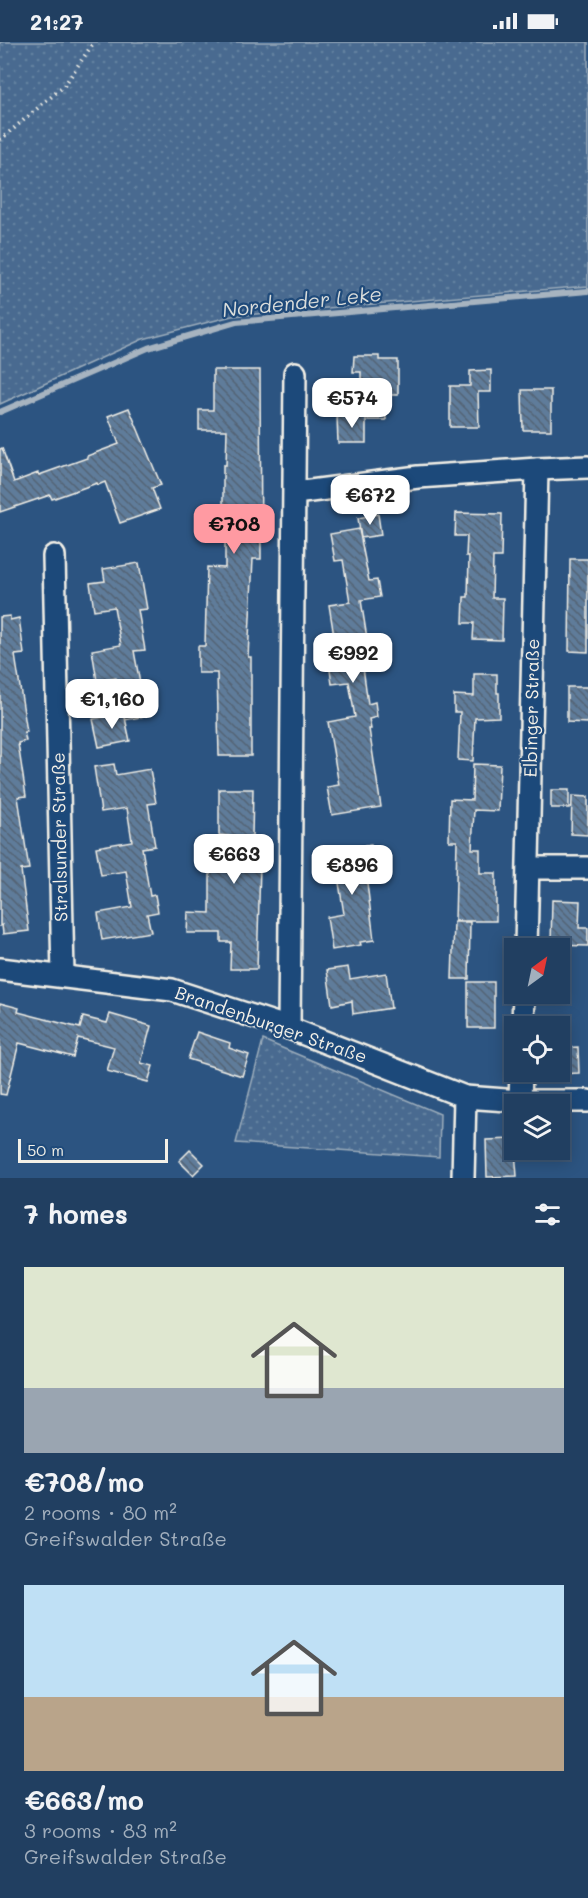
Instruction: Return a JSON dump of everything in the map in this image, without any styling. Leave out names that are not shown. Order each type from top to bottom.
[{"type":"street","points":[[289,1028],[295,373]]},
{"type":"street","points":[[295,493],[418,477],[588,467]]},
{"type":"street","name":"Elbinger Straße","points":[[526,938],[537,469]]},
{"type":"street","name":"Stralsunder Straße","points":[[54,556],[63,975]]},
{"type":"street","points":[[529,868],[588,868]]},
{"type":"street","name":"Brandenburger Straße","points":[[0,969],[172,990],[289,1028],[465,1097],[504,1100]]},
{"type":"street","points":[[463,1178],[465,1097]]},
{"type":"street","name":"Brandenburger Straße","points":[[570,1101],[588,1101]]},
{"type":"path","points":[[0,140],[64,86],[94,42]]},
{"type":"shaded area","points":[[0,42],[588,42],[588,286],[232,316],[143,339],[0,404]]},
{"type":"shaded area","points":[[263,1040],[440,1114],[439,1157],[236,1143]]},
{"type":"building","points":[[354,356],[379,356],[379,360],[398,360],[398,395],[385,395],[386,420],[368,420],[368,381],[361,381],[361,372],[353,372]]},
{"type":"building","points":[[213,370],[260,370],[261,559],[253,559],[248,657],[251,657],[251,756],[219,756],[217,673],[198,673],[198,646],[205,646],[207,567],[225,568],[225,531],[213,531],[213,514],[223,514],[223,465],[226,465],[227,430],[199,430],[199,410],[213,410]]},
{"type":"building","points":[[491,370],[491,392],[478,392],[479,427],[450,427],[450,386],[470,386],[470,371]]},
{"type":"building","points":[[522,390],[551,390],[551,430],[523,430]]},
{"type":"building","points":[[129,408],[161,485],[152,488],[160,509],[120,523],[105,482],[52,499],[50,495],[0,512],[0,449],[2,448],[14,482],[38,473],[39,475],[119,444],[108,416]]},
{"type":"building","points":[[366,415],[366,443],[338,443],[337,416]]},
{"type":"building","points":[[456,513],[502,514],[501,557],[493,557],[492,598],[503,598],[502,640],[473,639],[474,623],[463,623],[464,597],[468,597],[469,556],[466,556],[467,536],[455,536]]},
{"type":"building","points":[[378,514],[381,535],[361,538],[358,518]]},
{"type":"building","points":[[359,529],[369,581],[377,580],[380,597],[361,600],[369,651],[361,652],[368,704],[375,702],[377,717],[369,719],[371,729],[369,729],[381,807],[332,815],[327,787],[339,785],[328,722],[355,717],[349,682],[332,684],[328,656],[337,655],[329,605],[350,602],[343,560],[335,561],[330,534]]},
{"type":"building","points":[[570,559],[588,559],[588,652],[569,651]]},
{"type":"building","points":[[139,563],[147,609],[138,610],[145,650],[134,651],[146,716],[125,720],[116,678],[97,681],[92,650],[121,645],[114,607],[94,610],[90,583],[105,581],[103,569]]},
{"type":"building","points":[[10,616],[10,620],[19,618],[24,654],[15,655],[27,732],[24,732],[26,741],[18,743],[26,796],[18,797],[29,869],[21,870],[29,931],[3,934],[2,925],[0,926],[0,617]]},
{"type":"building","points":[[474,674],[497,674],[499,717],[475,718],[473,761],[458,760],[460,712],[454,712],[454,695],[474,696]]},
{"type":"building","points":[[567,687],[588,687],[588,723],[567,722]]},
{"type":"building","points":[[124,713],[130,741],[99,747],[93,719]]},
{"type":"building","points":[[114,764],[116,775],[150,769],[156,803],[148,804],[155,846],[142,848],[150,896],[155,895],[158,912],[147,914],[151,932],[102,940],[98,913],[132,907],[126,871],[101,875],[96,847],[132,841],[127,808],[101,812],[94,767]]},
{"type":"building","points":[[473,764],[500,765],[498,811],[474,810],[472,849],[480,849],[480,873],[496,873],[496,921],[455,921],[457,841],[449,841],[450,799],[472,800]]},
{"type":"building","points":[[219,789],[253,789],[249,866],[260,866],[257,969],[230,969],[231,942],[221,942],[221,933],[187,933],[188,912],[210,913],[210,866],[229,866],[229,836],[219,835]]},
{"type":"building","points":[[551,790],[569,790],[569,808],[551,808]]},
{"type":"building","points":[[572,796],[588,797],[588,835],[571,834]]},
{"type":"building","points":[[371,845],[377,882],[367,883],[374,940],[360,942],[361,945],[332,950],[327,917],[344,914],[338,877],[331,878],[327,851]]},
{"type":"building","points":[[552,900],[580,901],[579,928],[588,928],[588,946],[570,946],[570,938],[551,938]]},
{"type":"building","points":[[454,922],[470,922],[469,979],[452,979]]},
{"type":"building","points":[[348,967],[350,979],[386,973],[391,1008],[353,1014],[352,1001],[332,1005],[327,970]]},
{"type":"building","points":[[468,982],[494,982],[494,1028],[468,1028]]},
{"type":"building","points":[[0,1003],[19,1008],[18,1012],[80,1028],[83,1017],[107,1023],[110,1014],[151,1026],[141,1063],[153,1066],[148,1082],[107,1071],[114,1047],[78,1038],[73,1057],[19,1043],[6,1095],[0,1094]]},
{"type":"building","points":[[197,1032],[230,1043],[229,1048],[249,1055],[242,1076],[188,1059]]},
{"type":"building","points":[[570,1047],[578,1047],[579,1073],[570,1073]]},
{"type":"building","points":[[504,1139],[504,1160],[516,1160],[517,1176],[487,1177],[486,1140]]},
{"type":"building","points":[[190,1150],[204,1164],[193,1175],[179,1161]]},
{"type":"waterway","name":"Nordender Leke","points":[[0,412],[148,348],[236,322],[588,291]]}]
